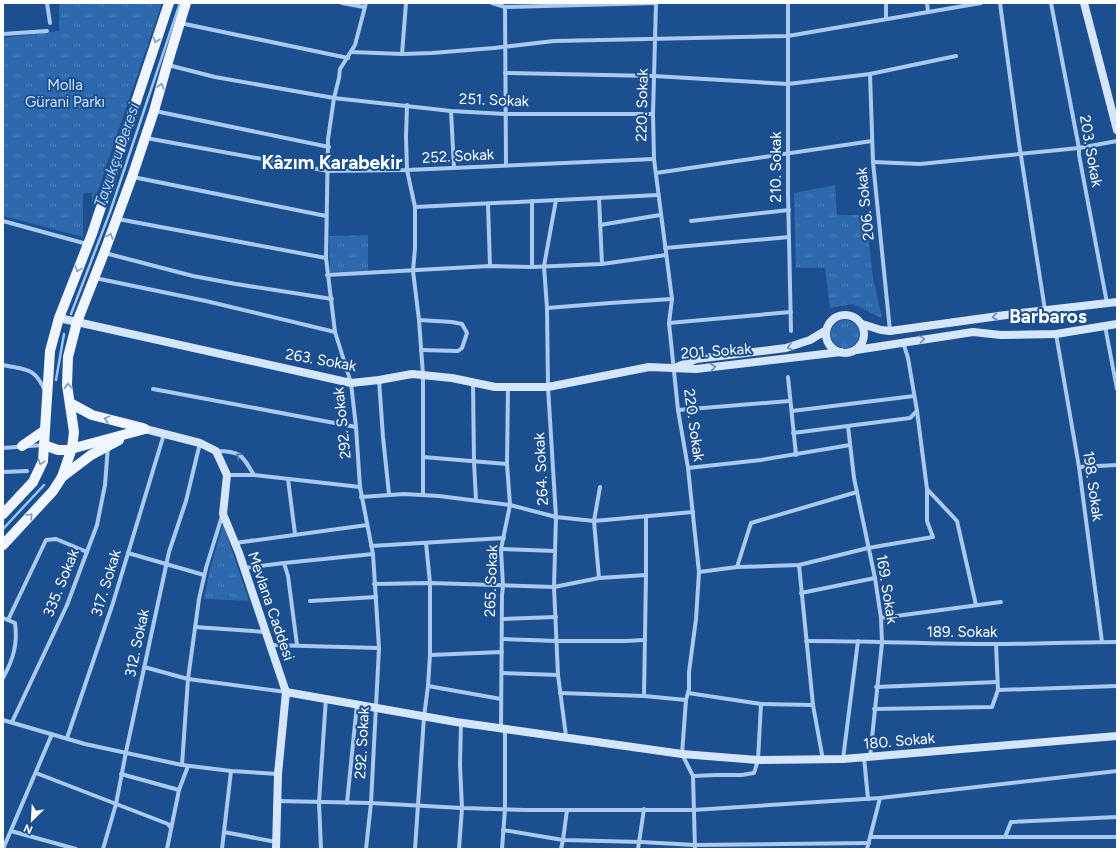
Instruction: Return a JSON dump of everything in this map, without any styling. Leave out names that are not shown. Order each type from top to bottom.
[{"type":"main road","points":[[3,514],[33,482],[43,461],[50,351],[59,318],[88,244],[169,3]]},
{"type":"main road","points":[[3,545],[53,491],[62,477],[72,448],[74,432],[67,385],[68,357],[76,322],[104,253],[132,177],[154,111],[186,3]]},
{"type":"main road","points":[[70,403],[92,415],[145,429]]},
{"type":"main road","points":[[62,477],[91,455],[124,437],[145,429]]},
{"type":"main road","points":[[44,445],[58,450],[67,450],[145,429]]},
{"type":"main road","points":[[22,446],[45,430]]},
{"type":"street","points":[[47,3],[50,23]]},
{"type":"street","points":[[342,3],[365,5]]},
{"type":"street","points":[[402,54],[406,3]]},
{"type":"street","points":[[492,3],[504,8],[656,3]]},
{"type":"street","name":"220. Sokak","points":[[656,3],[653,114],[654,159],[672,299],[669,323],[678,410],[688,468],[699,572],[696,619],[689,672],[689,689],[686,700],[682,754]]},
{"type":"street","name":"210. Sokak","points":[[788,3],[789,237],[792,331]]},
{"type":"street","points":[[886,3],[886,18]]},
{"type":"street","points":[[927,3],[928,11]]},
{"type":"street","points":[[351,52],[402,54],[432,53],[554,41],[788,36],[886,18],[981,3]]},
{"type":"street","points":[[1000,3],[1020,153],[1045,310]]},
{"type":"street","name":"203. Sokak","points":[[1051,3],[1107,303]]},
{"type":"street","points":[[1084,3],[1117,130]]},
{"type":"street","name":"292. Sokak","points":[[365,5],[355,45],[340,69],[334,98],[328,139],[326,258],[335,332],[351,383],[361,497],[373,554],[376,597],[379,648],[371,803],[366,849]]},
{"type":"street","points":[[504,8],[506,165]]},
{"type":"street","points":[[180,23],[348,58]]},
{"type":"street","points":[[3,34],[47,31]]},
{"type":"street","points":[[504,73],[654,76],[788,84],[870,74],[956,56]]},
{"type":"street","name":"251. Sokak","points":[[167,65],[215,77],[334,98],[451,111],[505,114],[653,114]]},
{"type":"street","name":"206. Sokak","points":[[870,74],[873,162],[890,331]]},
{"type":"street","points":[[407,105],[407,170],[415,207],[415,248],[413,271],[419,320],[423,375],[423,495]]},
{"type":"street","points":[[154,111],[328,147]]},
{"type":"street","points":[[451,111],[454,168]]},
{"type":"street","name":"252. Sokak","points":[[145,138],[328,171],[407,170],[654,159]]},
{"type":"street","points":[[656,173],[872,141]]},
{"type":"street","points":[[873,162],[920,164],[1079,148],[1117,141]]},
{"type":"street","points":[[132,177],[326,216]]},
{"type":"street","points":[[415,207],[658,195]]},
{"type":"street","points":[[599,198],[602,264]]},
{"type":"street","name":"264. Sokak","points":[[556,200],[544,266],[547,308],[548,387],[556,517],[554,587],[558,674],[566,736]]},
{"type":"street","points":[[532,201],[532,267]]},
{"type":"street","points":[[488,204],[490,266]]},
{"type":"street","points":[[691,220],[789,210]]},
{"type":"street","points":[[600,225],[660,214]]},
{"type":"street","points":[[117,219],[326,258]]},
{"type":"street","points":[[3,220],[88,244]]},
{"type":"street","points":[[665,248],[789,237]]},
{"type":"street","points":[[104,253],[193,276],[332,299]]},
{"type":"street","points":[[327,274],[413,271],[490,266],[532,267],[602,264],[666,255]]},
{"type":"street","points":[[94,278],[206,301],[335,332]]},
{"type":"street","points":[[547,308],[672,299]]},
{"type":"street","name":"201. Sokak","points":[[674,368],[696,359],[786,348],[810,340],[825,331],[827,325],[836,316],[843,314],[849,314],[855,317],[862,324],[880,330],[890,331],[1117,302]]},
{"type":"street","points":[[669,323],[791,312]]},
{"type":"street","name":"263. Sokak","points":[[59,318],[351,383],[412,374],[452,378],[495,388],[548,387],[649,367],[674,368]]},
{"type":"street","points":[[419,320],[462,324],[467,333],[462,348],[458,350],[421,350]]},
{"type":"street","points":[[856,350],[864,340],[865,333],[862,324]]},
{"type":"street","name":"201. Sokak","points":[[674,368],[696,369],[850,352],[903,342],[973,332],[1002,335],[1056,334],[1117,324]]},
{"type":"street","points":[[1105,326],[1117,389]]},
{"type":"street","points":[[825,331],[828,344],[832,349],[841,352]]},
{"type":"street","name":"198. Sokak","points":[[1056,334],[1079,467],[1102,642]]},
{"type":"street","points":[[699,572],[737,567],[798,565],[868,548],[933,537],[927,521],[927,489],[917,411],[908,358],[903,342]]},
{"type":"street","points":[[3,365],[32,372],[40,380],[47,396]]},
{"type":"street","points":[[788,376],[796,455]]},
{"type":"street","points":[[379,380],[389,494]]},
{"type":"street","points":[[473,383],[476,500]]},
{"type":"street","name":"265. Sokak","points":[[502,849],[505,809],[501,699],[503,586],[501,549],[510,505],[507,464],[508,387]]},
{"type":"street","points":[[153,389],[356,427]]},
{"type":"street","points":[[792,411],[914,396]]},
{"type":"street","points":[[678,410],[790,401]]},
{"type":"street","points":[[793,433],[910,418],[917,411]]},
{"type":"street","name":"169. Sokak","points":[[848,426],[857,492],[875,578],[881,618],[882,643],[867,757],[868,799]]},
{"type":"street","points":[[145,429],[200,444],[216,451],[232,451],[243,457],[254,475]]},
{"type":"street","name":"317. Sokak","points":[[68,738],[113,603],[164,434]]},
{"type":"street","name":"312. Sokak","points":[[103,849],[116,804],[167,564],[186,501],[200,444]]},
{"type":"street","points":[[3,448],[44,445]]},
{"type":"street","points":[[688,468],[761,460],[850,445]]},
{"type":"street","name":"335. Sokak","points":[[12,722],[67,605],[97,525],[105,485],[108,446]]},
{"type":"street","points":[[216,451],[227,475],[254,475],[360,487]]},
{"type":"street","points":[[423,457],[507,464]]},
{"type":"street","points":[[1079,467],[1117,465]]},
{"type":"street","points":[[3,472],[27,471]]},
{"type":"street","name":"Mevlana Caddesi","points":[[227,475],[223,514],[244,568],[286,692],[278,774],[276,845]]},
{"type":"street","points":[[288,479],[296,534]]},
{"type":"street","points":[[599,578],[594,521],[600,487]]},
{"type":"street","points":[[927,489],[957,521],[976,605]]},
{"type":"street","points":[[737,567],[751,523],[857,492]]},
{"type":"street","points":[[361,497],[389,494],[423,495],[476,500],[510,505],[556,517],[594,521],[693,512]]},
{"type":"street","points":[[182,765],[188,679],[195,627],[204,575],[223,514]]},
{"type":"street","points":[[644,696],[646,516]]},
{"type":"street","points":[[235,543],[367,525]]},
{"type":"street","points":[[371,546],[504,538]]},
{"type":"street","points":[[8,620],[46,540],[56,539],[87,552]]},
{"type":"street","points":[[415,849],[424,717],[430,655],[430,583],[426,543]]},
{"type":"street","points":[[501,549],[555,551]]},
{"type":"street","points":[[128,553],[204,575]]},
{"type":"street","points":[[244,568],[373,554]]},
{"type":"street","points":[[284,564],[288,576],[297,645]]},
{"type":"street","points":[[798,565],[813,705],[823,760]]},
{"type":"street","points":[[374,584],[430,583],[554,587],[599,578],[646,576]]},
{"type":"street","points":[[801,593],[875,578]]},
{"type":"street","points":[[310,600],[376,597]]},
{"type":"street","name":"189. Sokak","points":[[881,618],[1001,602]]},
{"type":"street","points":[[502,619],[556,617]]},
{"type":"street","points":[[3,618],[15,623],[16,632],[13,658],[5,671],[3,678]]},
{"type":"street","points":[[195,627],[266,632]]},
{"type":"street","points":[[502,639],[557,641],[644,640]]},
{"type":"street","name":"189. Sokak","points":[[806,641],[996,644],[1117,642]]},
{"type":"street","points":[[843,759],[858,641]]},
{"type":"street","points":[[874,709],[992,707],[998,690],[996,682],[996,644]]},
{"type":"street","points":[[270,645],[379,648]]},
{"type":"street","points":[[430,655],[502,652]]},
{"type":"street","points":[[144,667],[188,679],[286,692]]},
{"type":"street","points":[[502,673],[558,674]]},
{"type":"street","points":[[876,687],[996,682]]},
{"type":"street","points":[[428,686],[501,699]]},
{"type":"street","points":[[998,690],[1117,686]]},
{"type":"street","name":"180. Sokak","points":[[286,692],[326,698],[424,717],[566,736],[682,754],[758,760],[843,759],[1117,736]]},
{"type":"street","points":[[560,693],[644,696],[686,700]]},
{"type":"street","points":[[688,693],[761,704],[813,705]]},
{"type":"street","points":[[321,849],[319,802],[326,698]]},
{"type":"street","points":[[347,803],[357,704]]},
{"type":"street","points":[[693,776],[716,774],[742,775],[754,773],[758,760],[761,704]]},
{"type":"street","points":[[3,720],[85,744],[182,765],[231,772],[278,774]]},
{"type":"street","points":[[459,849],[462,808],[460,765],[461,722]]},
{"type":"street","points":[[3,849],[52,734]]},
{"type":"street","points":[[682,754],[693,776],[695,847]]},
{"type":"street","points":[[167,849],[179,790],[188,766]]},
{"type":"street","points":[[277,801],[371,803],[505,809],[694,810],[880,798],[1117,771]]},
{"type":"street","points":[[222,849],[231,772]]},
{"type":"street","points":[[36,773],[168,824],[171,828]]},
{"type":"street","points":[[122,774],[179,790]]},
{"type":"street","points":[[868,849],[880,798]]},
{"type":"street","points":[[638,849],[644,809]]},
{"type":"street","points":[[560,849],[563,840],[567,810]]},
{"type":"street","points":[[1005,837],[1011,822],[1117,817]]},
{"type":"street","points":[[503,830],[563,840],[695,847],[765,847],[869,843]]},
{"type":"street","points":[[11,831],[76,849]]},
{"type":"street","points":[[224,832],[276,845]]},
{"type":"street","points":[[871,837],[1117,838]]},
{"type":"green space","name":"Molla Gürani Parkı","points":[[59,3],[162,3],[92,208],[92,193],[83,193],[83,237],[3,216],[3,38],[59,31]]},
{"type":"green space","points":[[835,185],[837,215],[866,215],[873,278],[882,318],[852,304],[830,308],[825,268],[796,268],[794,193]]},
{"type":"green space","points":[[368,235],[368,271],[330,272],[329,236]]},
{"type":"green space","points":[[845,320],[855,324],[859,334],[855,344],[845,348],[835,344],[831,334],[835,324]]},
{"type":"green space","points":[[223,524],[249,601],[204,599],[210,569]]},
{"type":"waterway","name":"Tavukçu Deresi","points":[[71,314],[110,212],[180,3]]},
{"type":"waterway","name":"Tavukçu Deresi","points":[[56,380],[64,334]]},
{"type":"waterway","name":"Tavukçu Deresi","points":[[3,529],[44,485]]},
{"type":"district","name":"Kâzım Karabekir","points":[[332,162]]},
{"type":"district","name":"Barbaros","points":[[1048,316]]}]
